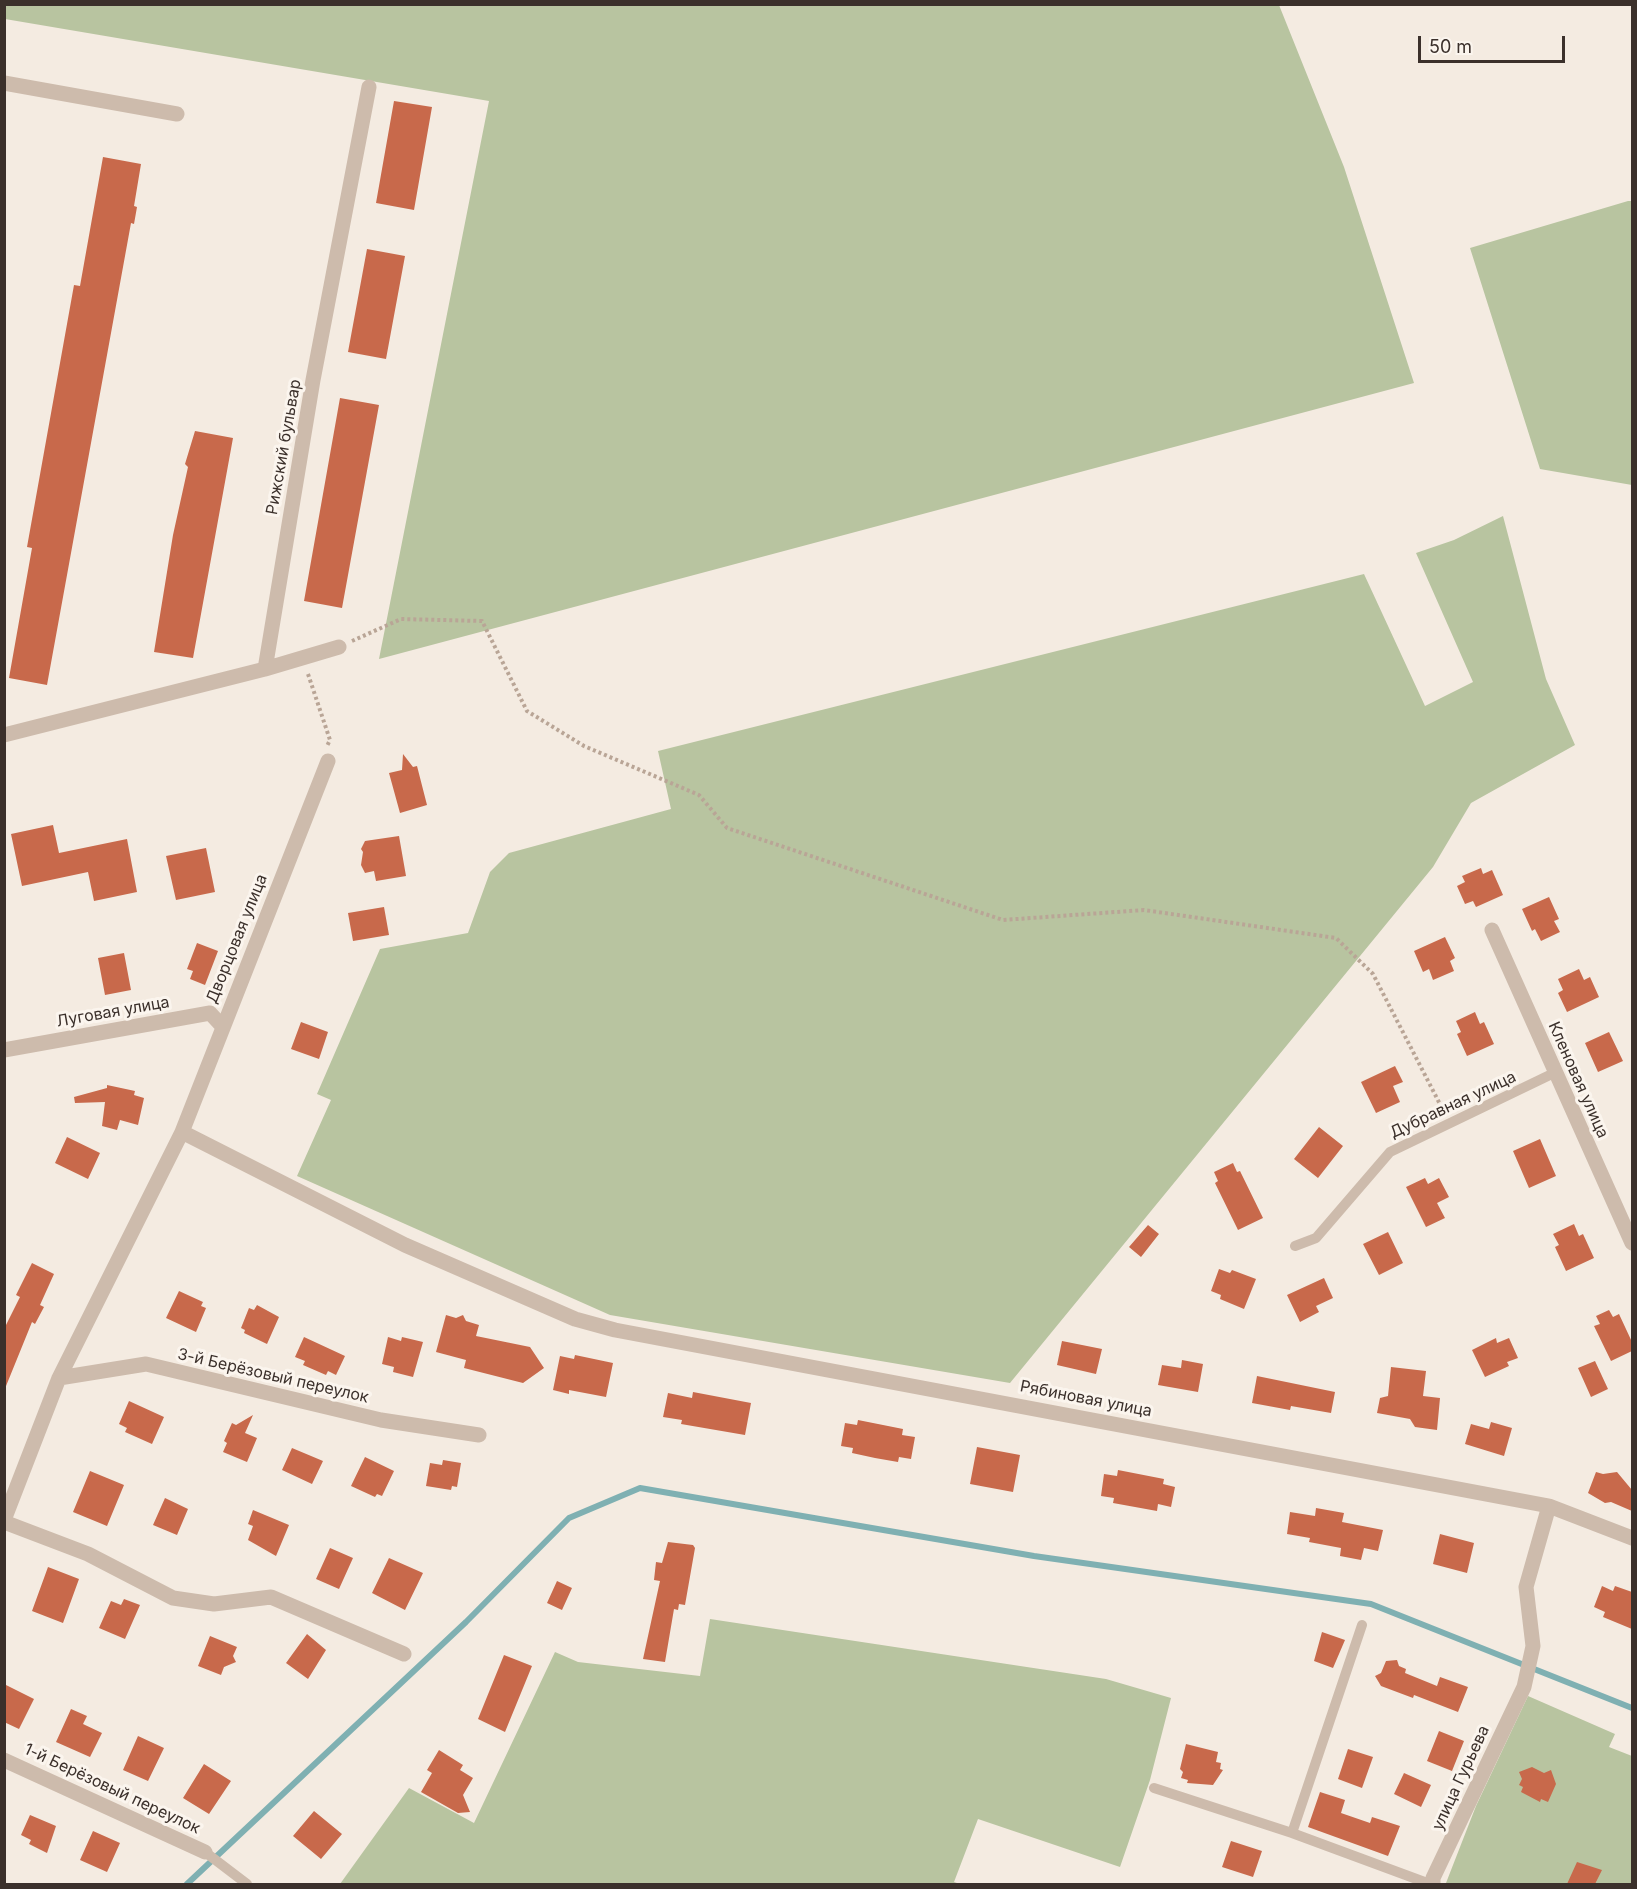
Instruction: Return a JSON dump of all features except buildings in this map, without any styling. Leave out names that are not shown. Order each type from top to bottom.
[{"type":"street","points":[[4,83],[177,114]]},
{"type":"street","name":"Рижский бульвар","points":[[265,669],[313,381],[369,87]]},
{"type":"street","points":[[4,735],[265,669],[339,647]]},
{"type":"street","name":"Дворцовая улица","points":[[4,1521],[59,1378],[182,1132],[328,761]]},
{"type":"street","name":"Кленовая улица","points":[[1492,930],[1632,1244]]},
{"type":"street","name":"Луговая улица","points":[[4,1050],[210,1013],[222,1026]]},
{"type":"street","name":"Рябиновая улица","points":[[182,1132],[405,1245],[575,1319],[615,1329],[1549,1506],[1632,1538]]},
{"type":"street","name":"3-й Берёзовый переулок","points":[[59,1378],[146,1364],[381,1420],[479,1435]]},
{"type":"street","name":"улица Гурьева","points":[[1432,1884],[1524,1687],[1533,1646],[1526,1587],[1549,1506]]},
{"type":"street","points":[[4,1521],[88,1554],[173,1598],[214,1604],[271,1597],[404,1654]]},
{"type":"street","name":"1-й Берёзовый переулок","points":[[4,1760],[205,1852]]},
{"type":"lane","name":"Дубравная улица","points":[[1295,1246],[1316,1238],[1390,1152],[1554,1073]]},
{"type":"lane","points":[[1292,1833],[1362,1625]]},
{"type":"lane","points":[[1155,1788],[1292,1833],[1432,1884]]},
{"type":"lane","points":[[205,1852],[247,1884]]},
{"type":"path","points":[[339,647],[401,619],[482,621],[526,711],[584,746],[699,795],[727,828],[1003,920],[1144,910],[1336,938],[1373,974],[1450,1123]]},
{"type":"green space","points":[[4,5],[1279,5],[1344,167],[1414,383],[379,659],[489,101],[5,19]]},
{"type":"green space","points":[[1632,201],[1632,485],[1540,469],[1470,248]]},
{"type":"green space","points":[[1503,516],[1546,679],[1575,745],[1471,803],[1433,867],[1010,1383],[610,1315],[297,1176],[331,1100],[317,1094],[380,949],[468,933],[490,872],[509,853],[671,809],[658,751],[1364,574],[1425,706],[1473,682],[1416,553],[1454,540]]},
{"type":"green space","points":[[710,1619],[1106,1679],[1171,1698],[1150,1780],[1120,1867],[978,1819],[954,1882],[960,1884],[340,1884],[409,1788],[474,1823],[555,1652],[578,1662],[700,1676]]},
{"type":"green space","points":[[1528,1696],[1615,1734],[1609,1747],[1632,1756],[1632,1884],[1446,1883],[1476,1806]]},
{"type":"waterway","points":[[187,1884],[466,1622],[569,1518],[640,1488],[1034,1556],[1371,1604],[1632,1708]]}]
